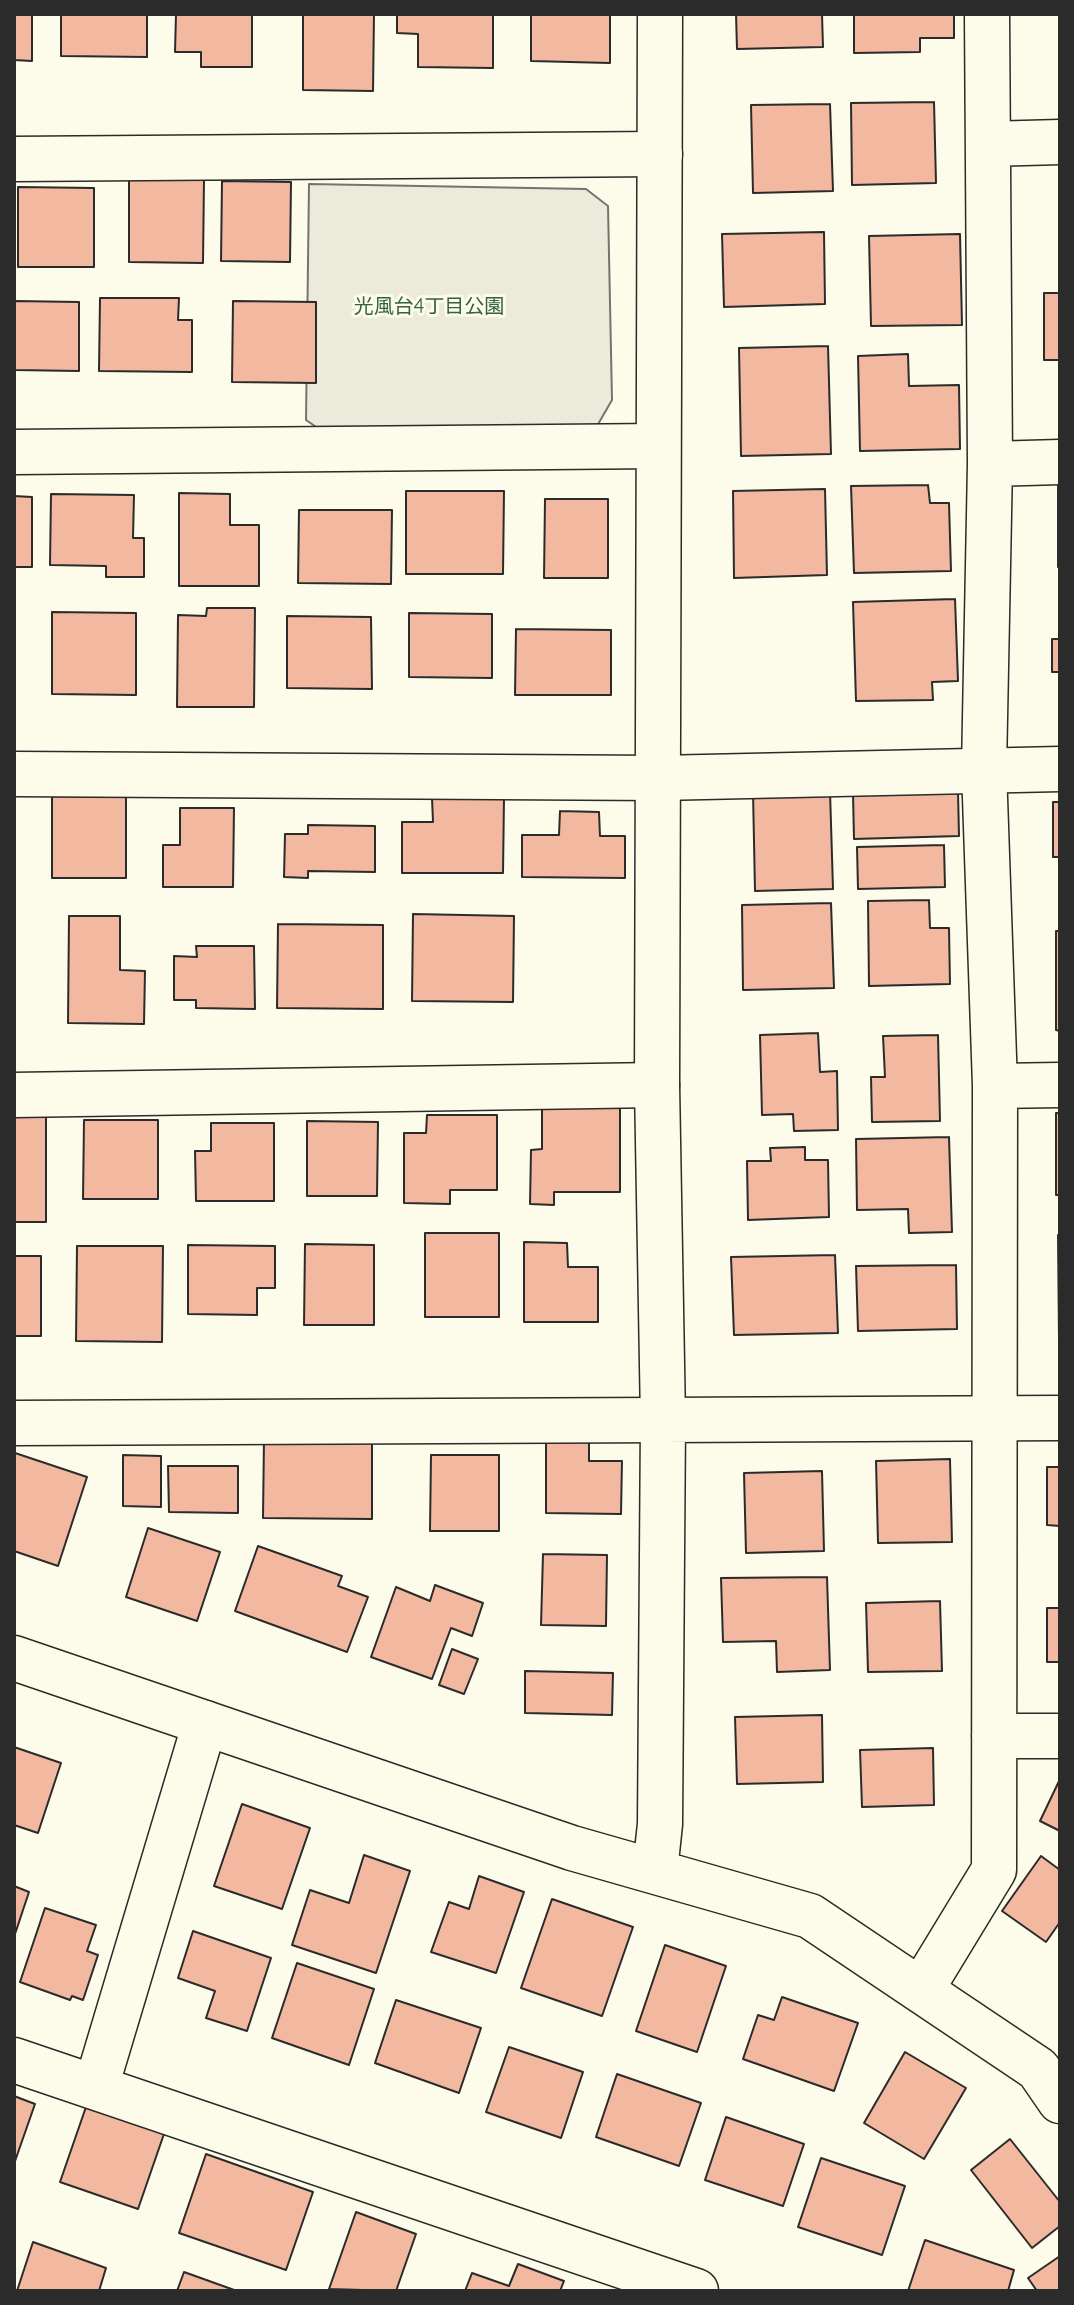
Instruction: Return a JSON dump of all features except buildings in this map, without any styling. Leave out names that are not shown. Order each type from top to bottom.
[{"type":"street","points":[[655,1871],[660,1824],[663,1420],[657,1085],[660,14]]},
{"type":"street","points":[[921,1990],[994,1870],[995,1086],[984,769],[990,464],[987,14]]},
{"type":"street","points":[[988,144],[1060,142]]},
{"type":"street","points":[[14,159],[660,154]]},
{"type":"street","points":[[14,452],[658,446]]},
{"type":"street","points":[[990,464],[1060,462]]},
{"type":"street","points":[[14,774],[659,778],[1060,769]]},
{"type":"street","points":[[14,1095],[657,1085]]},
{"type":"street","points":[[995,1086],[1060,1085]]},
{"type":"street","points":[[14,1423],[1060,1418]]},
{"type":"street","points":[[14,1658],[572,1848],[810,1916],[1038,2069],[1060,2101]]},
{"type":"street","points":[[96,2087],[205,1723]]},
{"type":"street","points":[[994,1736],[1060,1736]]},
{"type":"street","points":[[14,2060],[696,2291]]},
{"type":"green space","name":"光風台4丁目公園","points":[[309,184],[586,189],[608,206],[612,400],[597,426],[325,433],[306,420]]}]
